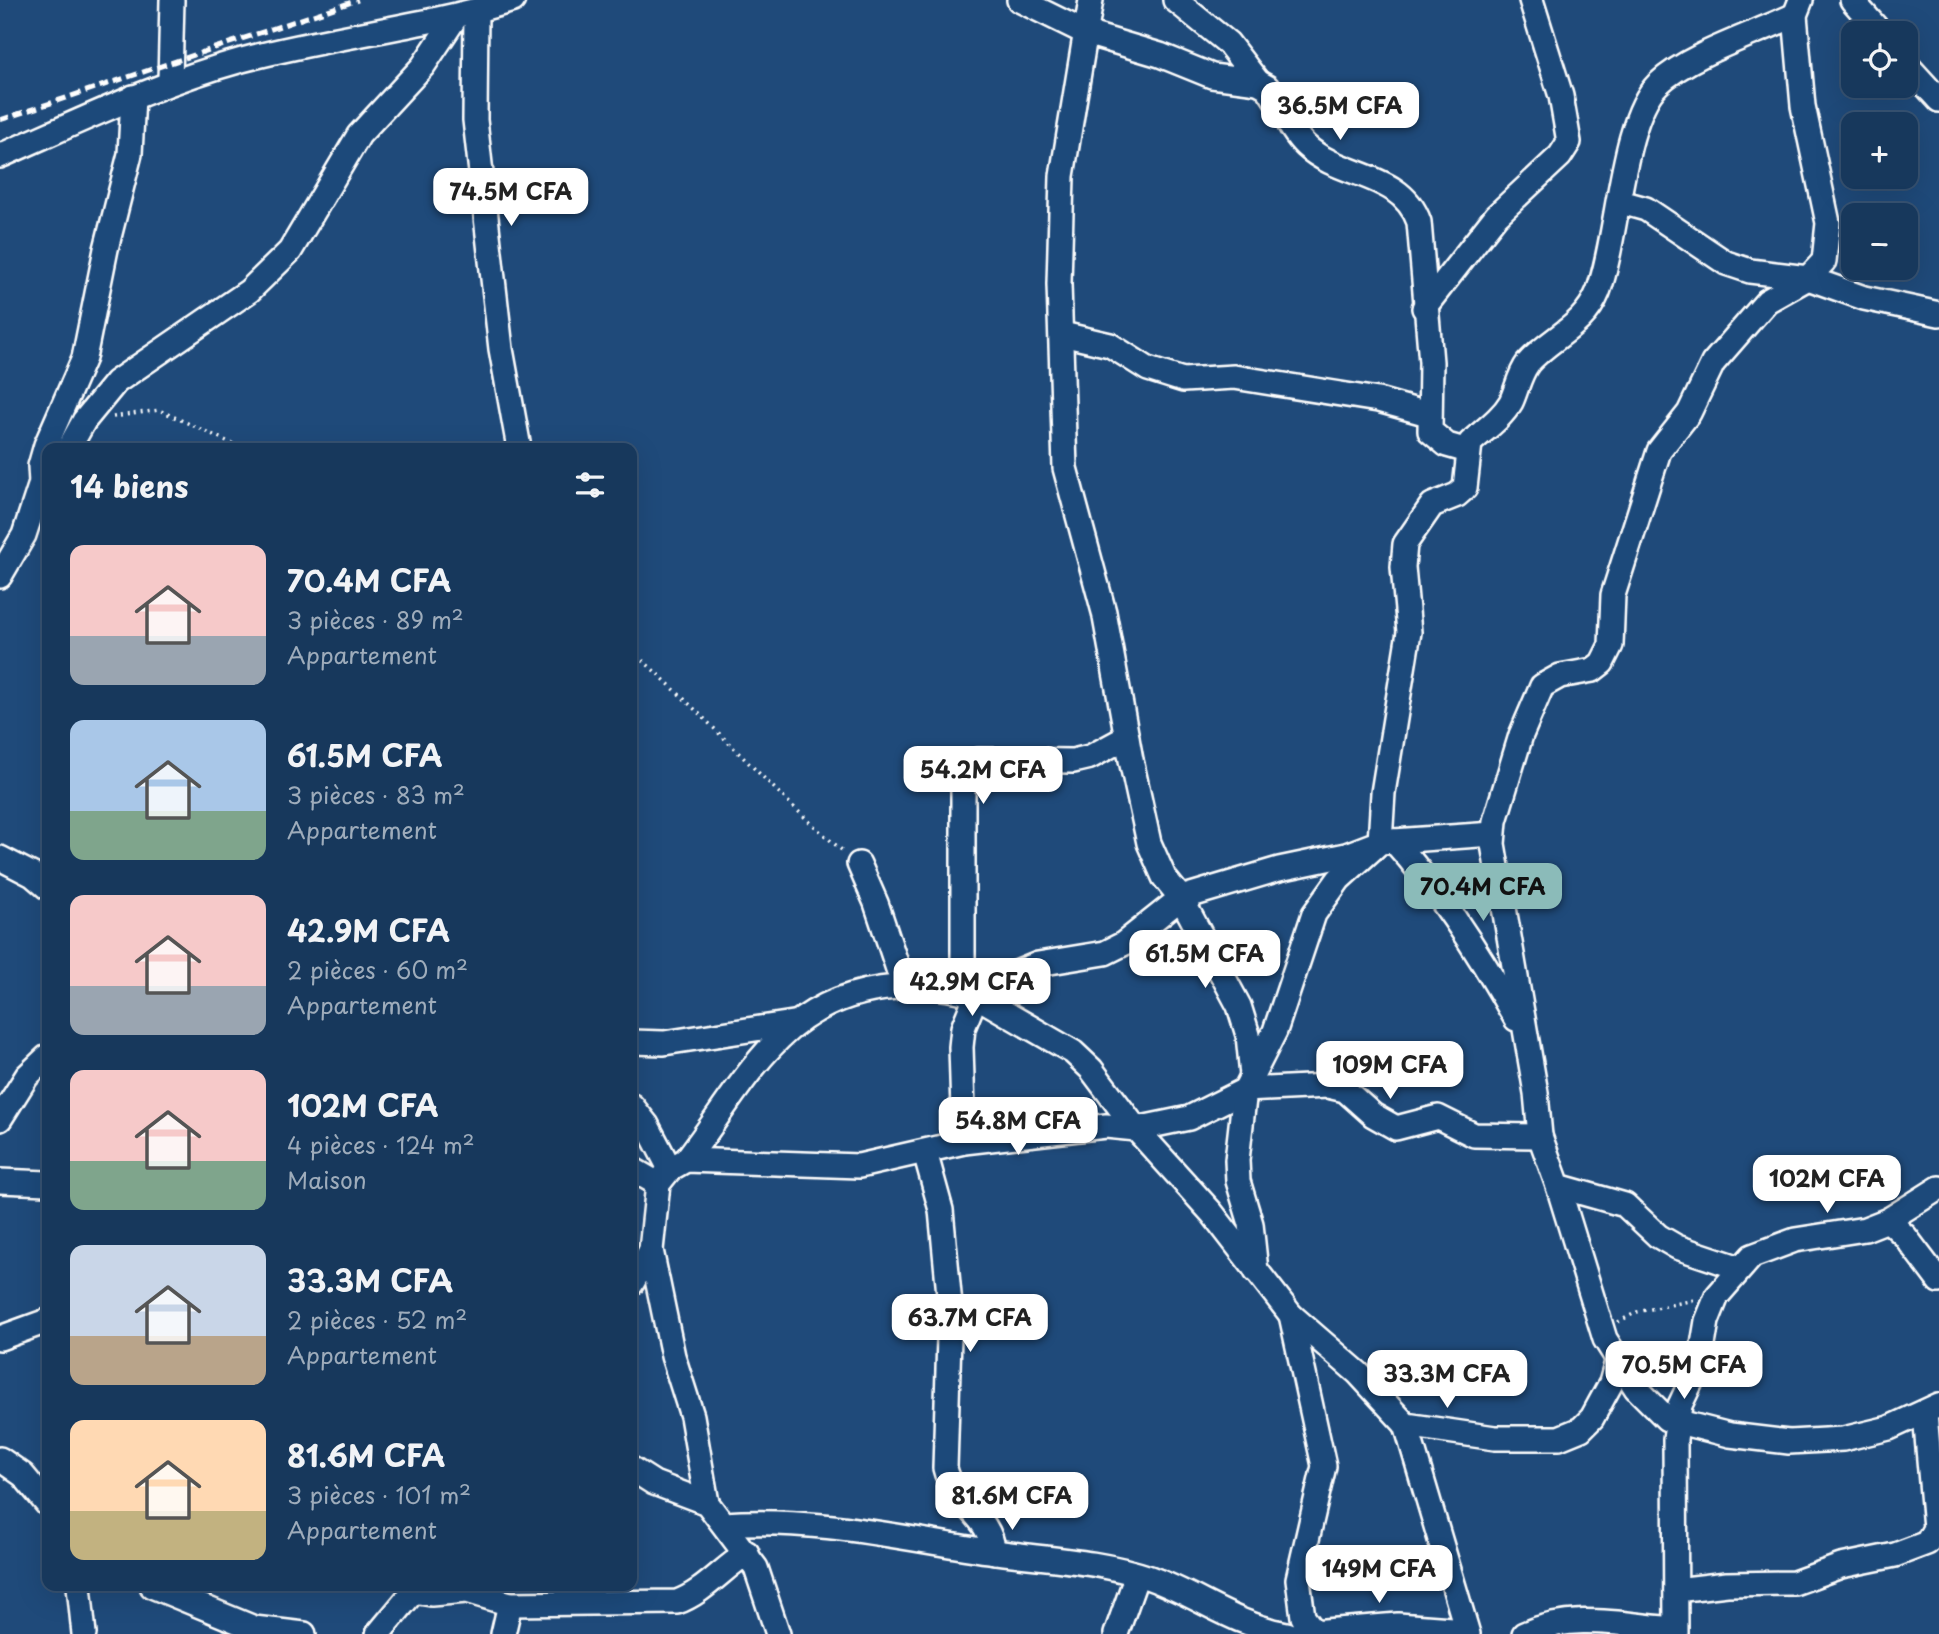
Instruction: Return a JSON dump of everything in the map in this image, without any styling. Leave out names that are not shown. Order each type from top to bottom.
[{"type":"street","points":[[170,81],[172,0]]},
{"type":"street","points":[[172,35],[188,0]]},
{"type":"street","points":[[0,156],[170,81],[244,60],[466,14],[513,0]]},
{"type":"street","points":[[1018,0],[1086,33],[1160,55],[1212,76],[1258,82],[1267,87],[1304,145],[1319,156],[1387,184],[1401,193],[1414,209],[1419,222],[1424,308],[1431,362],[1428,414],[1430,431],[1434,437],[1468,451]]},
{"type":"street","points":[[1091,0],[1062,176],[1059,284],[1065,468],[1104,612],[1126,737],[1149,843],[1164,877],[1181,898],[1239,1006],[1248,1035],[1249,1082],[1237,1160],[1238,1181],[1251,1224],[1256,1271]]},
{"type":"street","points":[[1175,0],[1228,43],[1258,82]]},
{"type":"street","points":[[1424,308],[1496,216],[1560,156],[1569,142],[1561,96],[1531,0]]},
{"type":"street","points":[[1852,0],[1870,21]]},
{"type":"street","points":[[1526,1037],[1462,930],[1421,871],[1387,841],[1383,793],[1409,632],[1403,567],[1405,544],[1432,505],[1457,495],[1465,488],[1469,480],[1470,443],[1502,414],[1528,364],[1540,351],[1575,326],[1598,292],[1627,156],[1643,110],[1656,86],[1682,65],[1798,8],[1804,115],[1828,223],[1824,261],[1808,278],[1767,301],[1713,363],[1689,413],[1659,451],[1613,594],[1611,645],[1602,663],[1593,670],[1560,676],[1542,686],[1521,735],[1493,834],[1495,866],[1526,1037],[1540,1136],[1605,1339],[1617,1362],[1653,1408],[1677,1422],[1730,1435],[1789,1442],[1843,1439],[1889,1427],[1932,1409],[1935,1528],[1927,1543],[1895,1555],[1841,1566],[1794,1583],[1727,1584],[1676,1590]]},
{"type":"street","points":[[72,443],[84,421],[116,382],[249,291],[290,251],[359,135],[423,66],[466,14]]},
{"type":"street","points":[[466,14],[501,349],[518,443]]},
{"type":"street","points":[[1918,77],[1939,100]]},
{"type":"street","points":[[47,443],[84,358],[106,249],[130,154],[133,97]]},
{"type":"street","points":[[1618,205],[1628,204],[1646,209],[1726,263],[1750,271],[1808,278],[1864,298],[1939,314]]},
{"type":"street","points":[[1062,334],[1110,345],[1148,369],[1183,380],[1234,377],[1378,400],[1428,414]]},
{"type":"street","points":[[0,576],[24,535],[42,485]]},
{"type":"street","points":[[964,1142],[961,1046],[970,993],[961,780],[969,764],[979,761],[1073,761],[1090,757],[1126,737]]},
{"type":"street","points":[[970,993],[1038,964],[1105,953],[1123,944],[1181,898],[1279,869],[1346,855],[1387,841],[1493,834]]},
{"type":"street","points":[[637,1170],[859,1166],[964,1142],[1106,1126],[1136,1129],[1189,1118],[1249,1082],[1275,1031],[1314,914],[1339,879],[1387,841]]},
{"type":"street","points":[[0,858],[42,883]]},
{"type":"street","points":[[859,864],[876,903],[904,987]]},
{"type":"street","points":[[637,1042],[664,1044],[793,1023],[857,991],[904,987],[970,993],[1073,1052],[1091,1069],[1136,1129],[1212,1213],[1291,1315],[1358,1373],[1406,1425],[1466,1632],[1398,1625],[1302,1633],[1259,1629],[1137,1575],[1087,1563],[794,1524],[724,1524]]},
{"type":"street","points":[[637,1274],[651,1250],[672,1171],[761,1056],[793,1023]]},
{"type":"street","points":[[0,1119],[27,1076],[42,1062]]},
{"type":"street","points":[[1249,1082],[1338,1087],[1355,1097],[1385,1124],[1396,1128],[1438,1117],[1474,1135],[1540,1136]]},
{"type":"street","points":[[637,1112],[672,1171]]},
{"type":"street","points":[[925,1152],[941,1210],[950,1305],[945,1468],[949,1484],[958,1497],[985,1523],[992,1536],[994,1552]]},
{"type":"street","points":[[0,1181],[42,1183]]},
{"type":"street","points":[[1558,1186],[1625,1205],[1658,1236],[1677,1247],[1740,1268]]},
{"type":"street","points":[[1524,1634],[1567,1620],[1676,1631],[1677,1422],[1680,1405],[1700,1363],[1707,1321],[1717,1296],[1752,1256],[1795,1240],[1854,1231],[1888,1220],[1939,1188]]},
{"type":"street","points":[[1888,1220],[1905,1236],[1939,1281]]},
{"type":"street","points":[[651,1250],[670,1345],[692,1416],[707,1503],[756,1568],[778,1634]]},
{"type":"street","points":[[1291,1315],[1324,1466],[1298,1579],[1303,1617],[1302,1633]]},
{"type":"street","points":[[0,1338],[42,1323]]},
{"type":"street","points":[[1406,1425],[1495,1438],[1559,1438],[1581,1429],[1592,1418],[1611,1383],[1617,1362]]},
{"type":"street","points":[[0,1459],[23,1475],[42,1498]]},
{"type":"street","points":[[637,1472],[654,1483],[707,1503]]},
{"type":"street","points":[[423,1591],[431,1594],[467,1591],[510,1604],[677,1602],[694,1595],[720,1570],[747,1553]]},
{"type":"street","points":[[1116,1634],[1137,1575]]},
{"type":"street","points":[[80,1591],[84,1634]]},
{"type":"street","points":[[164,1591],[254,1628],[304,1634]]},
{"type":"street","points":[[378,1634],[413,1591]]},
{"type":"street","points":[[503,1634],[510,1604]]},
{"type":"path","points":[[84,421],[159,410],[231,443]]},
{"type":"path","points":[[637,656],[732,744],[790,807],[859,864]]},
{"type":"path","points":[[1605,1339],[1611,1327],[1626,1316],[1717,1296]]},
{"type":"railway","points":[[0,120],[358,0]]}]
